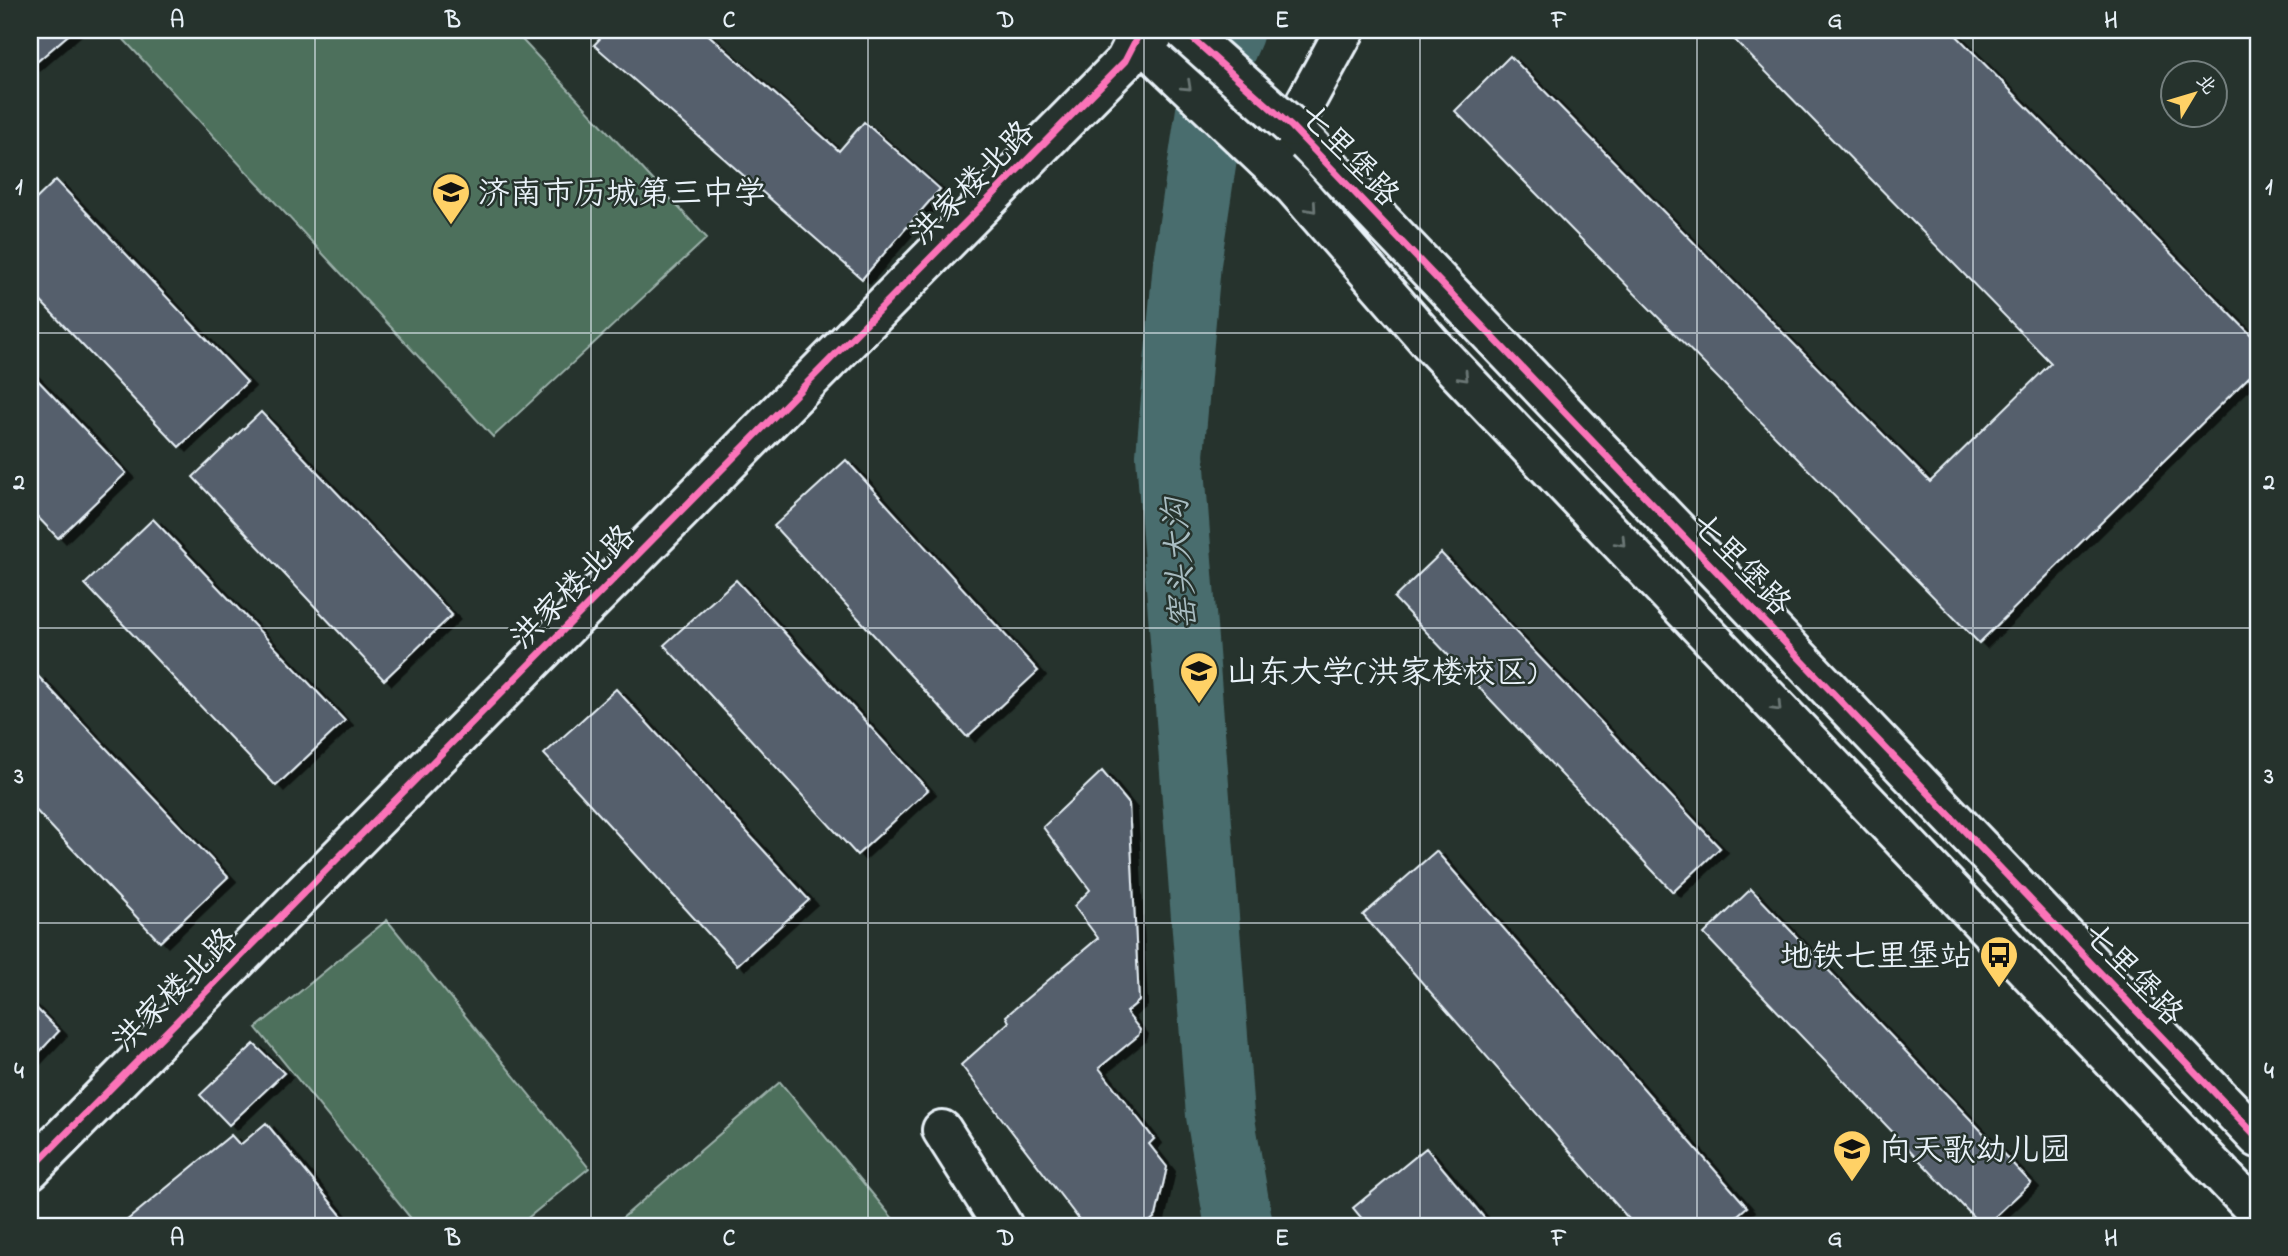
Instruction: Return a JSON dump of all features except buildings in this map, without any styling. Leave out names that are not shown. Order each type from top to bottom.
[{"type":"main road","name":"七里堡路","points":[[1183,30],[1292,127],[2258,1138]]},
{"type":"main road","points":[[1265,159],[1292,127],[1345,30]]},
{"type":"main road","name":"七里堡路","points":[[1136,33],[1294,187],[1432,345],[2258,1213]]},
{"type":"main road","name":"洪家楼北路","points":[[30,1170],[1125,61],[1136,33]]},
{"type":"main road","points":[[942,1130],[1003,1226]]},
{"type":"green space","points":[[115,30],[513,30],[707,238],[493,437]]},
{"type":"green space","points":[[387,920],[589,1168],[518,1226],[417,1226],[256,1028]]},
{"type":"green space","points":[[780,1082],[899,1226],[613,1226]]},
{"type":"waterway","name":"窑头大沟","points":[[1230,30],[1218,58],[1187,263],[1170,455],[1220,1115],[1239,1226]]},
{"type":"cycle path","points":[[30,1170],[1125,61],[1141,30]]},
{"type":"cycle path","points":[[1183,30],[1292,127],[2258,1138]]},
{"type":"place","name":"济南市历城第三中学","points":[[451,226]]},
{"type":"place","name":"山东大学(洪家楼校区)","points":[[1199,705]]},
{"type":"place","name":"地铁七里堡站","points":[[1999,989]]},
{"type":"place","name":"向天歌幼儿园","points":[[1852,1183]]}]
